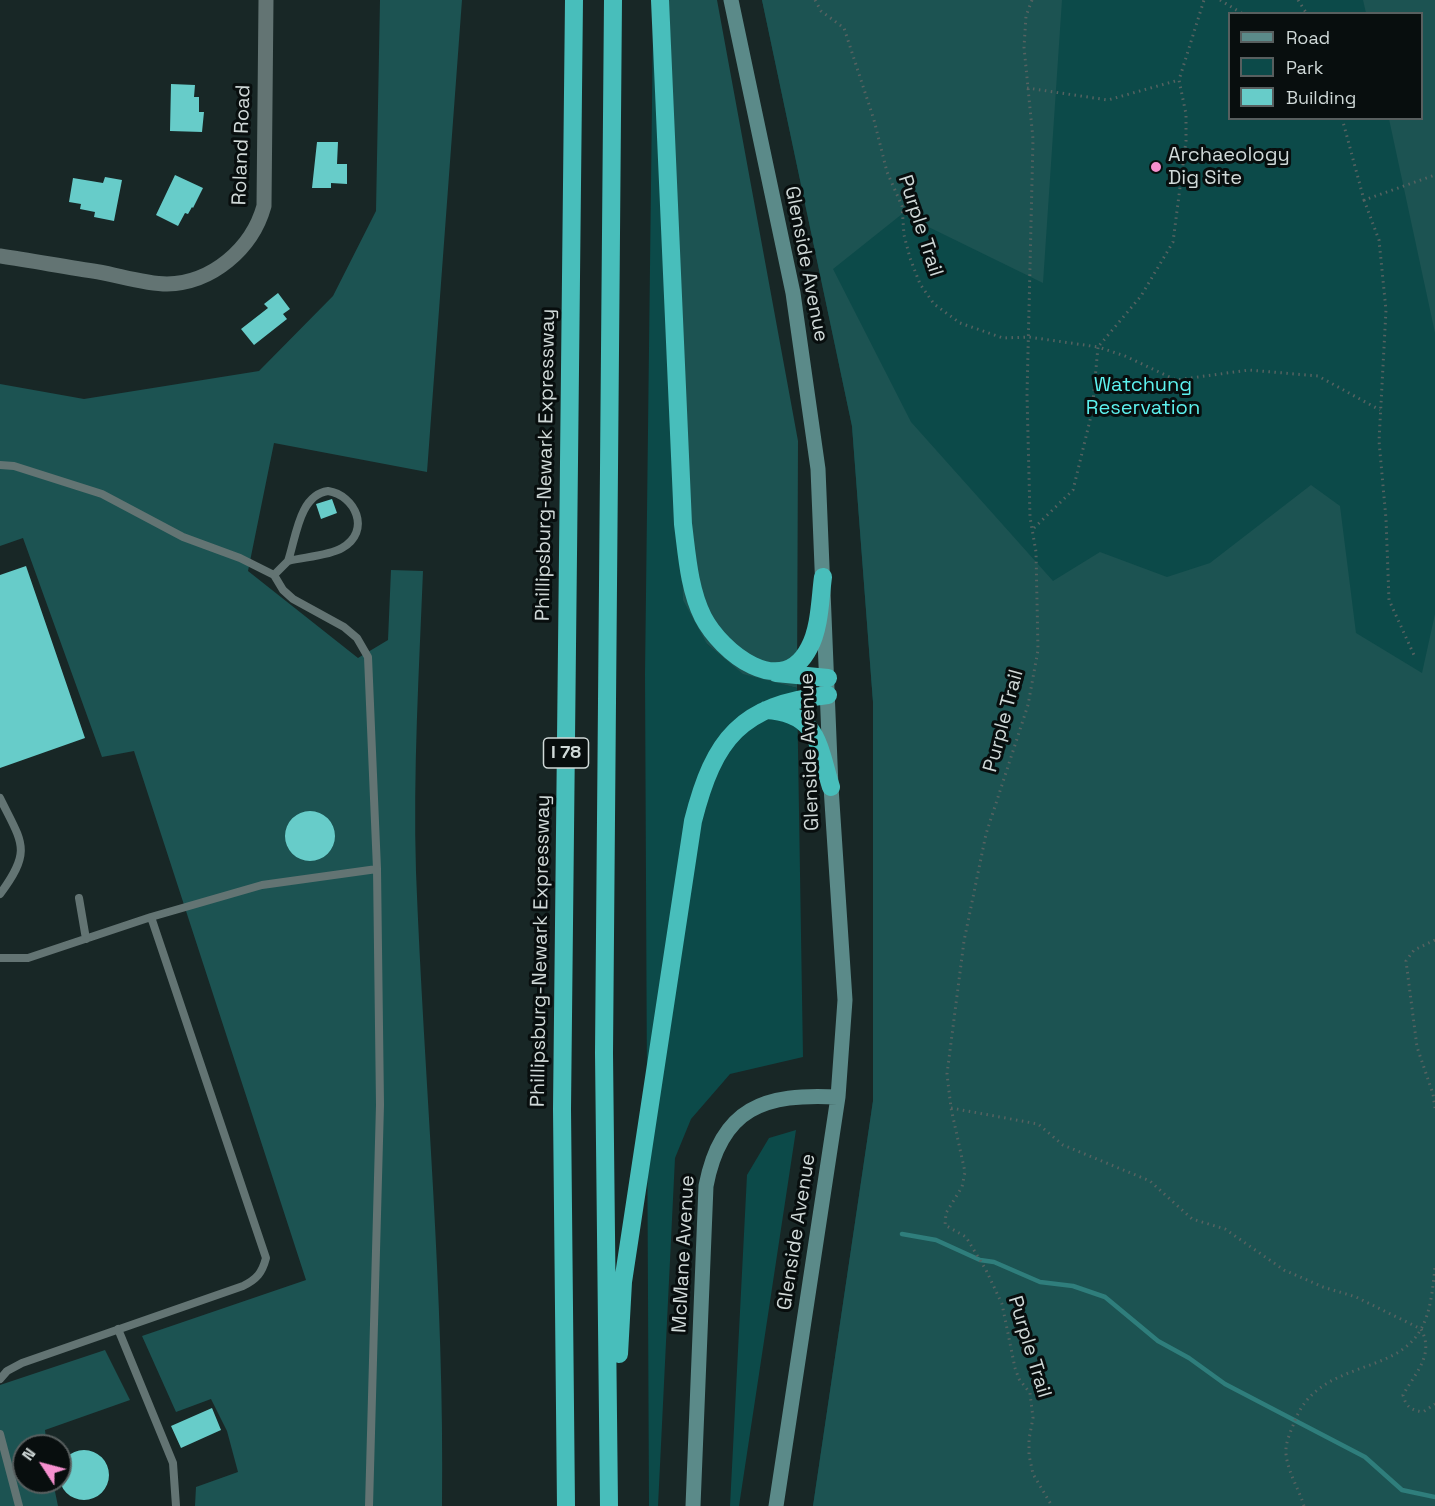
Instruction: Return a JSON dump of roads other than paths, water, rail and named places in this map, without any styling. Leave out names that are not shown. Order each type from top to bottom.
[{"type":"highway","name":"Phillipsburg-Newark Expressway","points":[[566,1506],[561,1108],[574,0]]},
{"type":"highway","name":"I 78","points":[[609,1500],[604,1053],[613,0]]},
{"type":"highway","points":[[660,0],[683,524],[690,574],[697,603],[713,633],[741,660],[752,667],[828,687]]},
{"type":"highway","points":[[769,672],[792,666],[803,658],[810,648],[823,577]]},
{"type":"highway","points":[[609,1500],[623,1282],[693,821],[699,796],[718,754],[741,726],[766,710],[828,687]]},
{"type":"highway","points":[[766,710],[782,711],[804,721],[817,741],[831,787]]},
{"type":"main road","name":"Glenside Avenue","points":[[731,0],[793,293],[818,469],[831,787],[845,1000],[838,1096],[776,1506]]},
{"type":"main road","name":"McMane Avenue","points":[[693,1506],[706,1186],[711,1162],[735,1122],[753,1108],[772,1099],[795,1096],[838,1096]]},
{"type":"street","name":"Roland Road","points":[[0,255],[165,284],[196,278],[216,270],[233,257],[253,232],[264,206],[266,0]]},
{"type":"lane","points":[[0,465],[14,466],[102,494],[183,537],[240,558],[274,575],[283,590],[293,599],[344,627],[357,638],[368,657],[377,868],[380,1105],[369,1506]]},
{"type":"lane","points":[[274,575],[288,561],[303,514],[311,498],[318,492],[328,490],[346,496],[357,513],[358,522],[351,541],[333,551],[288,561]]},
{"type":"lane","points":[[0,798],[20,840],[22,853],[20,864],[0,894]]},
{"type":"lane","points":[[0,958],[28,958],[151,917],[262,885],[377,868]]},
{"type":"lane","points":[[79,898],[86,939]]},
{"type":"lane","points":[[0,1379],[7,1371],[22,1362],[243,1286],[255,1280],[263,1271],[266,1258],[151,917]]},
{"type":"lane","points":[[118,1329],[173,1463],[176,1506]]},
{"type":"lane","points":[[0,1434],[19,1506]]},
{"type":"waterway","points":[[902,1234],[936,1240],[980,1260],[994,1262],[1040,1282],[1073,1286],[1105,1297],[1158,1341],[1189,1358],[1225,1384],[1365,1457],[1402,1490],[1435,1497]]},
{"type":"place","name":"Archaeology Dig Site","points":[[1156,167]]},
{"type":"park label","name":"Watchung Reservation","points":[[1143,398]]}]
